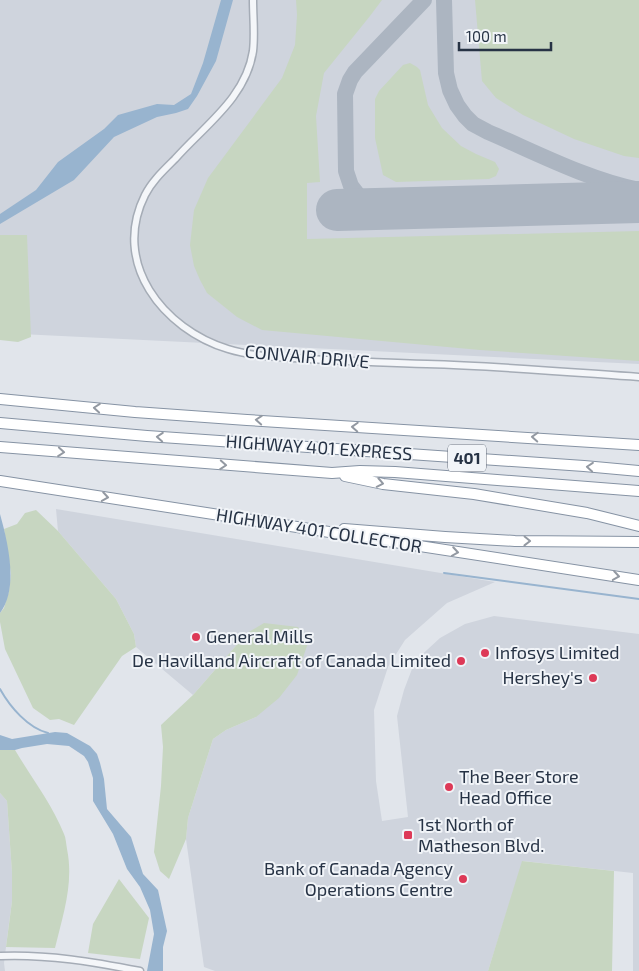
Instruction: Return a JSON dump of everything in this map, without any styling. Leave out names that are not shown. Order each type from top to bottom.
[{"type":"highway","name":"401","points":[[0,399],[135,412],[639,445]]},
{"type":"highway","name":"HIGHWAY 401 EXPRESS","points":[[4,423],[147,436],[639,471]]},
{"type":"highway","name":"HIGHWAY 401 EXPRESS","points":[[0,447],[332,473],[360,471],[395,472],[639,491]]},
{"type":"highway","points":[[332,473],[383,484],[474,494],[587,513],[639,526]]},
{"type":"highway","name":"HIGHWAY 401 COLLECTOR","points":[[0,481],[639,580]]},
{"type":"highway","points":[[286,525],[445,538],[515,541],[639,542]]},
{"type":"street","name":"CONVAIR DRIVE","points":[[253,0],[253,50],[243,83],[233,98],[150,187],[142,201],[135,225],[134,237],[139,270],[148,289],[178,323],[206,340],[245,354],[639,377]]},
{"type":"street","points":[[4,956],[63,959],[118,966],[140,971]]},
{"type":"shaded area","points":[[0,0],[639,0],[639,364],[0,333]]},
{"type":"shaded area","points":[[56,509],[495,582],[447,603],[405,640],[388,667],[374,710],[376,781],[382,821],[408,817],[397,716],[415,661],[440,638],[465,624],[494,616],[639,634],[639,971],[633,971],[633,873],[523,861],[488,971],[215,971],[204,967],[186,839],[188,818],[213,739],[226,730],[256,717],[247,633],[193,695],[136,647],[134,634],[116,599],[58,531]]},
{"type":"shaded area","points":[[0,793],[7,801],[12,873],[12,901],[4,963],[5,971],[0,971]]},
{"type":"green space","points":[[296,0],[382,0],[324,73],[316,116],[320,182],[307,183],[307,239],[639,231],[639,361],[480,350],[262,330],[237,317],[207,293],[194,266],[190,245],[194,210],[208,178],[282,78],[295,45]]},
{"type":"green space","points":[[475,0],[639,0],[639,158],[624,156],[574,139],[523,115],[496,98],[482,81]]},
{"type":"green space","points":[[410,63],[420,70],[428,105],[442,128],[461,146],[495,162],[499,169],[496,176],[489,179],[396,182],[383,175],[375,138],[375,99],[379,91],[403,65]]},
{"type":"green space","points":[[0,235],[27,235],[31,337],[18,342],[0,340]]},
{"type":"green space","points":[[36,510],[58,531],[116,599],[134,634],[136,647],[122,656],[74,725],[59,719],[50,720],[33,708],[5,649],[0,622],[0,613],[4,608],[9,591],[11,574],[4,529],[17,524],[25,513]]},
{"type":"green space","points":[[264,623],[298,627],[308,643],[297,675],[279,698],[256,717],[226,730],[213,739],[188,818],[186,839],[169,879],[160,871],[154,852],[161,786],[163,747],[161,725],[193,695],[247,633]]},
{"type":"green space","points":[[0,750],[15,750],[47,801],[65,837],[69,862],[68,887],[55,948],[6,947],[12,901],[12,873],[7,801],[0,793]]},
{"type":"green space","points":[[522,861],[614,871],[612,971],[488,971]]},
{"type":"green space","points":[[119,879],[149,918],[140,959],[88,953],[93,924]]},
{"type":"water","points":[[221,0],[233,0],[216,61],[188,109],[157,117],[114,137],[74,180],[0,224],[0,214],[36,190],[58,162],[104,129],[118,115],[157,104],[174,105],[191,94],[203,63]]},
{"type":"water","points":[[0,514],[9,551],[10,578],[6,603],[0,613]]},
{"type":"water","points":[[55,732],[67,733],[90,746],[97,754],[104,779],[107,809],[131,837],[143,874],[158,890],[167,931],[163,947],[163,971],[147,971],[154,934],[150,910],[140,887],[127,869],[113,834],[93,801],[93,778],[84,756],[69,746],[47,744],[15,750],[0,750],[0,735],[12,739]]},
{"type":"waterway","points":[[444,573],[639,599]]},
{"type":"waterway","points":[[0,689],[20,716],[33,727],[48,733]]},
{"type":"taxiway","points":[[393,209],[377,206],[361,199],[351,186],[346,171],[345,94],[355,72],[424,0]]},
{"type":"taxiway","points":[[444,0],[446,73],[450,90],[457,105],[473,124],[543,157],[600,179],[639,190]]},
{"type":"runway","points":[[337,210],[639,202]]},
{"type":"place","name":"General Mills","points":[[196,637]]},
{"type":"place","name":"Infosys Limited","points":[[485,653]]},
{"type":"place","name":"De Havilland Aircraft of Canada Limited","points":[[461,661]]},
{"type":"place","name":"Hershey's","points":[[593,678]]},
{"type":"place","name":"The Beer Store Head Office","points":[[449,787]]},
{"type":"place","name":"1st North of Matheson Blvd.","points":[[408,835]]},
{"type":"place","name":"Bank of Canada Agency Operations Centre","points":[[463,879]]}]
